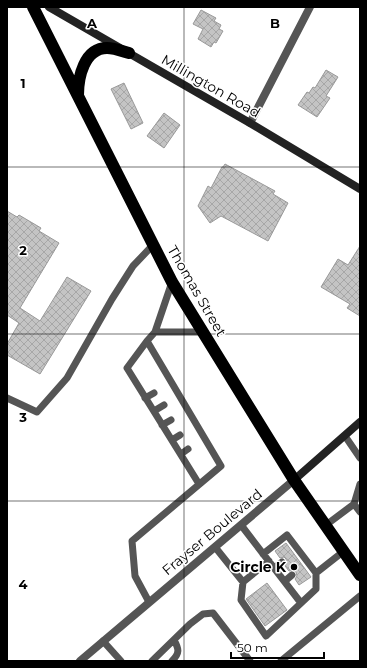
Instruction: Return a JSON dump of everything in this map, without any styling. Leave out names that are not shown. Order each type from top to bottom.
[{"type":"highway","name":"Thomas Street","points":[[33,7],[172,282],[294,480],[344,551],[358,568]]},
{"type":"highway","points":[[78,96],[80,73],[84,62],[92,54],[99,49],[107,48],[129,53]]},
{"type":"main road","name":"Millington Road","points":[[49,7],[359,185]]},
{"type":"main road","name":"Frayser Boulevard","points":[[294,480],[360,422]]},
{"type":"street","points":[[250,123],[310,7]]},
{"type":"street","name":"Frayser Boulevard","points":[[80,661],[294,480]]},
{"type":"lane","points":[[7,398],[37,412],[67,378],[112,299],[133,266],[153,245]]},
{"type":"lane","points":[[172,282],[155,332],[127,368],[199,484]]},
{"type":"lane","points":[[155,332],[203,332]]},
{"type":"lane","points":[[147,341],[176,398],[221,466],[132,541],[135,576],[149,602]]},
{"type":"lane","points":[[145,398],[154,392]]},
{"type":"lane","points":[[154,411],[164,405]]},
{"type":"lane","points":[[162,425],[171,420]]},
{"type":"lane","points":[[172,440],[180,435]]},
{"type":"lane","points":[[345,436],[360,458]]},
{"type":"lane","points":[[181,454],[188,449]]},
{"type":"lane","points":[[326,525],[354,504],[360,484]]},
{"type":"lane","points":[[354,504],[360,512]]},
{"type":"lane","points":[[242,525],[301,603]]},
{"type":"lane","points":[[263,554],[287,535],[306,565],[316,573]]},
{"type":"lane","points":[[215,547],[243,582],[242,600],[266,636],[316,589],[316,573]]},
{"type":"lane","points":[[316,573],[344,551]]},
{"type":"lane","points":[[243,582],[269,561]]},
{"type":"lane","points":[[274,568],[282,562]]},
{"type":"lane","points":[[285,581],[292,576]]},
{"type":"lane","points":[[281,661],[360,596]]},
{"type":"lane","points":[[152,661],[190,624],[203,614],[213,613],[250,661]]},
{"type":"lane","points":[[172,661],[177,656],[178,647],[174,640]]},
{"type":"lane","points":[[103,641],[121,661]]},
{"type":"building","points":[[201,10],[216,18],[214,21],[221,25],[219,29],[223,31],[216,43],[214,42],[211,47],[198,39],[203,29],[193,24]]},
{"type":"building","points":[[326,70],[338,77],[326,96],[330,98],[317,117],[298,105],[307,92],[309,93],[313,87],[315,88]]},
{"type":"building","points":[[124,83],[143,123],[131,129],[111,89]]},
{"type":"building","points":[[164,113],[180,125],[164,148],[147,136]]},
{"type":"building","points":[[225,164],[275,191],[273,194],[288,203],[268,241],[221,216],[210,223],[198,206],[208,186],[211,188]]},
{"type":"building","points":[[7,211],[17,217],[19,215],[41,228],[39,231],[59,243],[20,308],[40,321],[67,277],[91,291],[40,374],[7,355],[7,344],[19,323],[7,315]]},
{"type":"building","points":[[360,246],[360,316],[347,308],[350,304],[321,287],[338,259],[348,265]]},
{"type":"building","points":[[286,543],[311,577],[299,585],[295,579],[297,576],[296,572],[293,570],[289,571],[285,566],[287,562],[286,559],[284,557],[280,558],[275,551]]},
{"type":"building","points":[[267,583],[287,610],[265,626],[246,599]]},
{"type":"place","name":"Circle K","points":[[294,567]]}]
